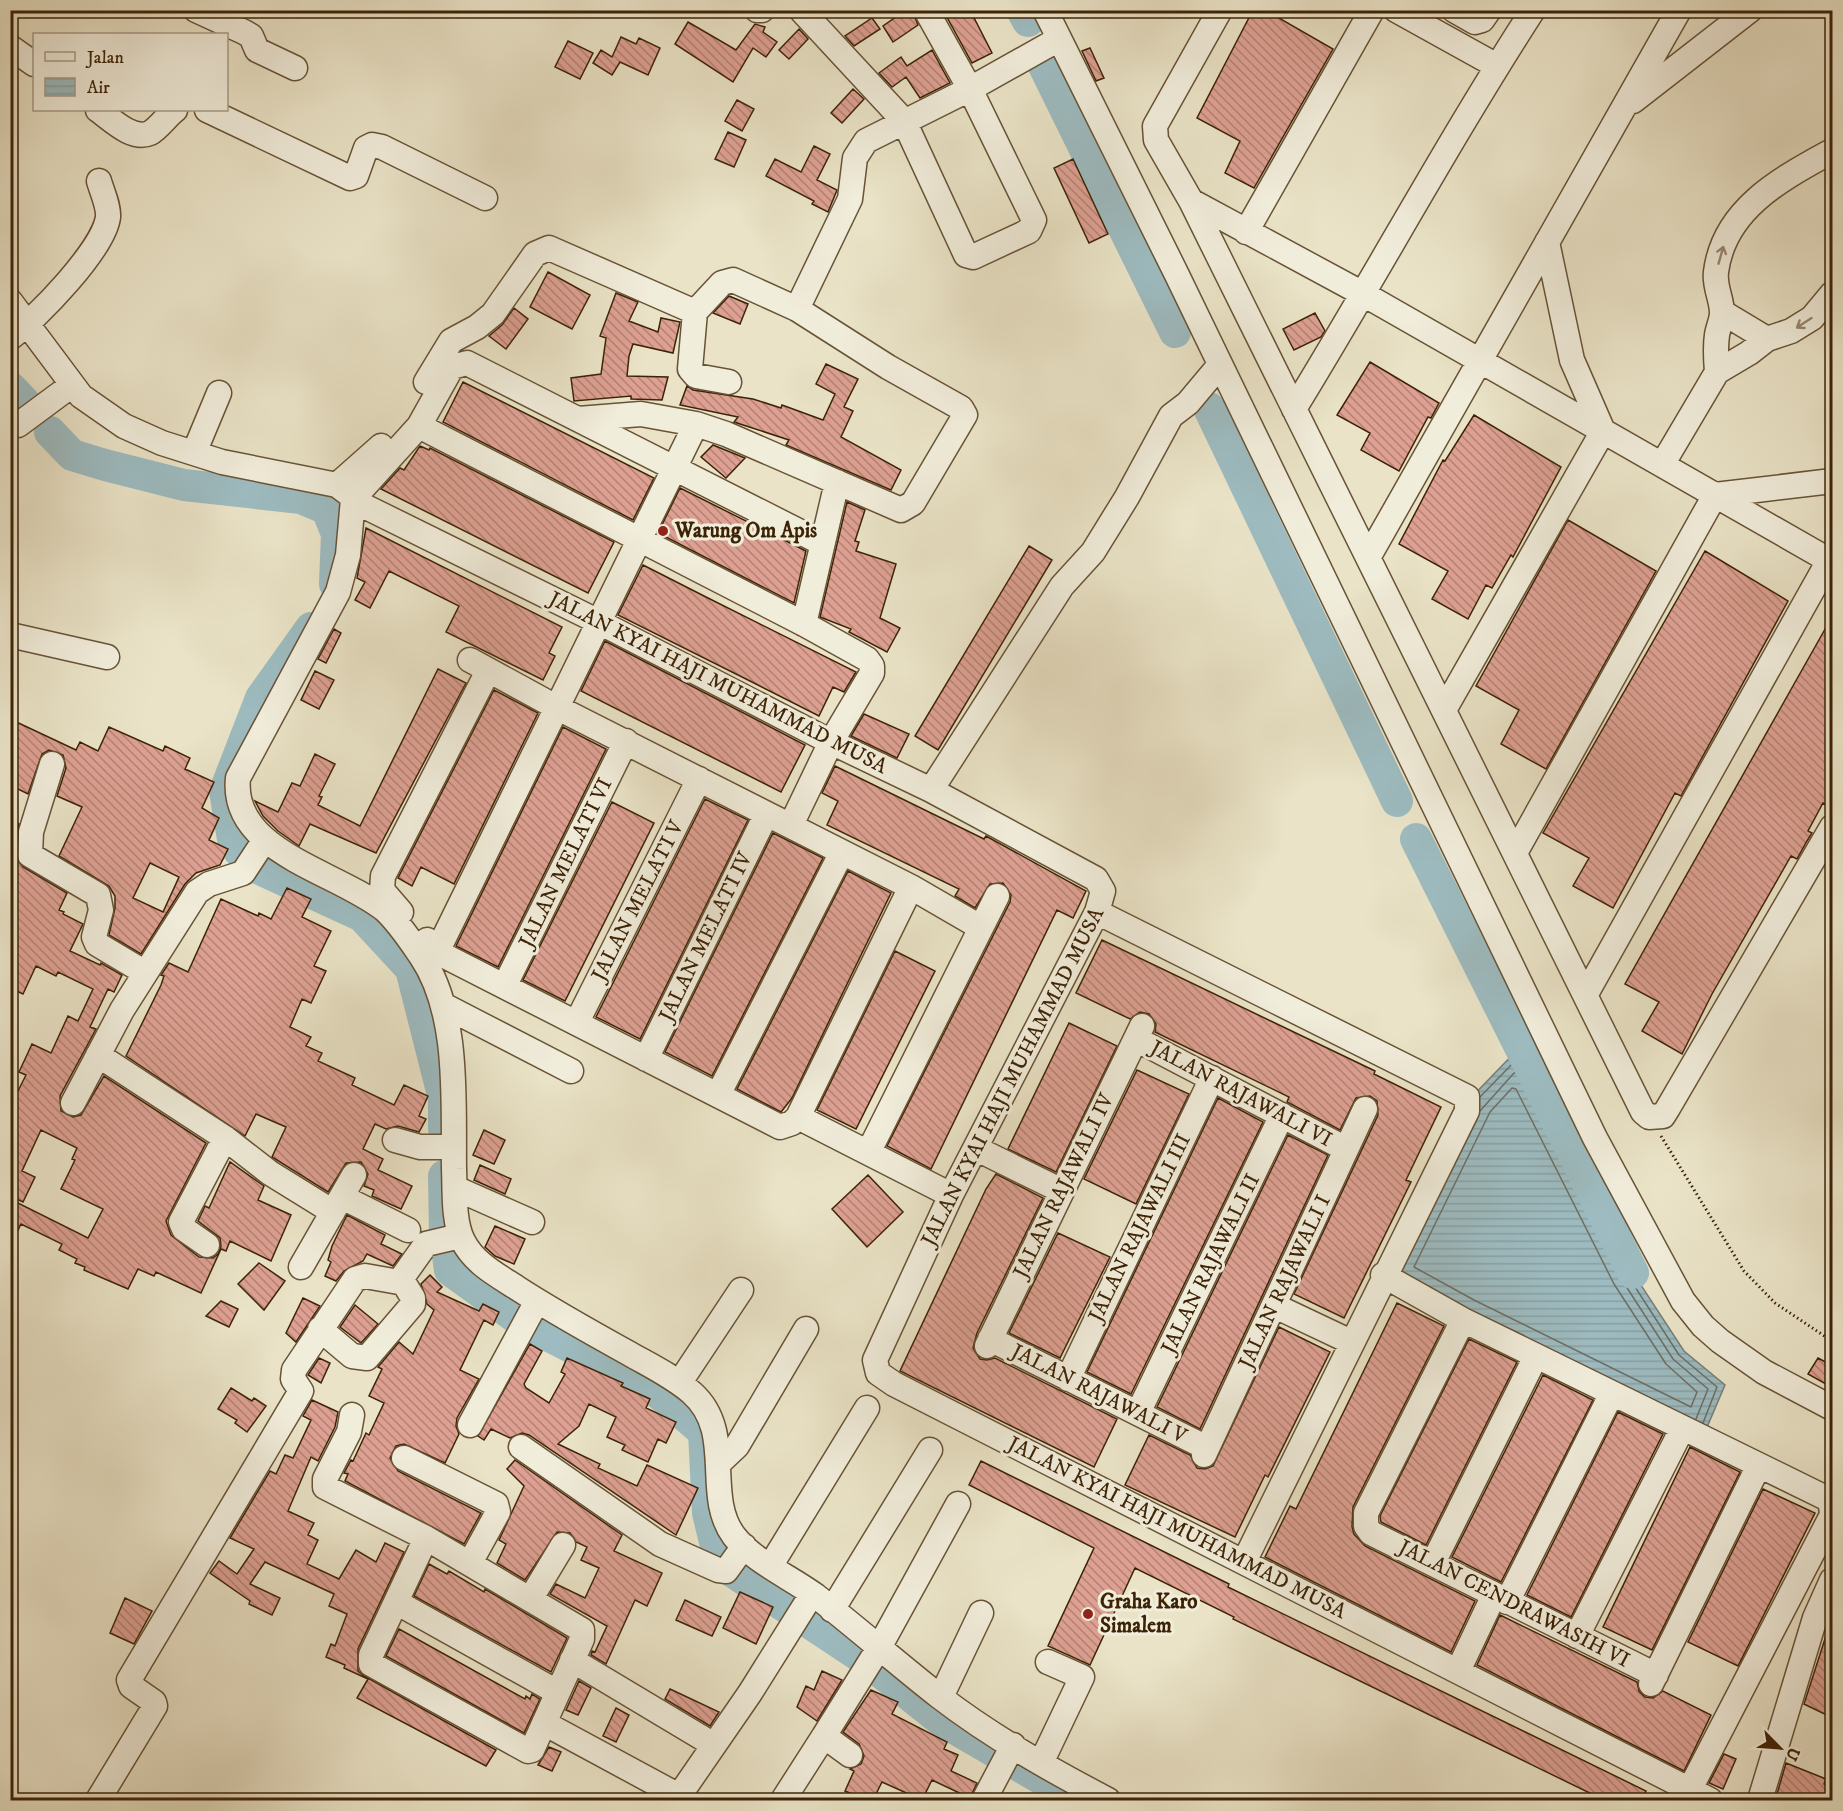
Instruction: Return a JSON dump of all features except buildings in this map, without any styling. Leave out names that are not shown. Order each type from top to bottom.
[{"type":"street","points":[[196,10],[251,36],[258,50],[295,68]]},
{"type":"street","points":[[757,10],[762,10]]},
{"type":"street","points":[[802,11],[904,121],[967,256],[973,256],[1029,231],[1034,220],[970,89],[926,10]]},
{"type":"street","points":[[1045,10],[1057,40],[1595,1137],[1683,1301],[1703,1326],[1720,1341],[1764,1372],[1833,1408]]},
{"type":"street","points":[[1220,10],[1154,131],[1156,141],[1191,201],[1643,1112],[1649,1117],[1663,1116],[1833,827]]},
{"type":"street","points":[[1246,232],[1372,10]]},
{"type":"street","points":[[1396,10],[1497,66]]},
{"type":"street","points":[[1454,10],[1478,22],[1489,10]]},
{"type":"street","points":[[1294,409],[1365,295],[1497,66],[1533,10]]},
{"type":"street","points":[[1368,556],[1679,10]]},
{"type":"street","points":[[1623,109],[1736,14]]},
{"type":"street","points":[[797,309],[849,199],[854,165],[866,141],[970,89],[1057,40]]},
{"type":"street","points":[[10,47],[33,63]]},
{"type":"street","points":[[99,111],[125,129],[140,134],[150,133],[174,111]]},
{"type":"street","points":[[209,111],[350,178],[356,176],[366,148],[372,145],[382,147],[485,198]]},
{"type":"street","points":[[1717,372],[1715,353],[1722,312],[1716,293],[1716,272],[1724,244],[1740,215],[1774,183],[1833,151]]},
{"type":"street","points":[[19,332],[79,268],[105,229],[108,213],[99,181]]},
{"type":"street","points":[[1191,201],[1365,295],[1715,495],[1832,559],[1586,994]]},
{"type":"street","points":[[1547,242],[1572,360],[1603,431]]},
{"type":"street","points":[[255,856],[236,792],[238,778],[338,592],[348,555],[345,492],[364,464],[402,426],[451,341],[477,327],[493,314],[540,250],[554,248],[695,312]]},
{"type":"street","points":[[578,419],[641,414],[696,424],[901,510],[909,507],[959,427],[965,413],[797,309],[733,280],[727,280],[695,312],[690,369],[696,376],[729,382]]},
{"type":"street","points":[[1662,465],[1717,372],[1767,339],[1791,331],[1812,318],[1833,294]]},
{"type":"street","name":"JALAN KYAI HAJI MUHAMMAD MUSA","points":[[10,301],[19,332],[92,405],[124,426],[162,444],[222,462],[345,492],[831,742],[931,789],[1096,879],[1103,891],[1097,912],[977,1149],[951,1195],[875,1360],[878,1373],[894,1384],[1700,1795]]},
{"type":"street","points":[[1722,312],[1767,339]]},
{"type":"street","points":[[345,492],[419,426],[448,372],[452,367],[462,363],[822,543]]},
{"type":"street","points":[[931,789],[1062,586],[1093,552],[1127,497],[1171,416],[1199,390],[1218,368]]},
{"type":"street","points":[[18,425],[72,385]]},
{"type":"street","points":[[194,453],[219,393]]},
{"type":"street","points":[[437,952],[556,707],[676,470],[696,424]]},
{"type":"street","points":[[419,426],[804,624],[867,659],[872,666],[872,673],[831,742],[790,825]]},
{"type":"street","points":[[1444,710],[1603,431]]},
{"type":"street","points":[[1715,495],[1833,481]]},
{"type":"street","points":[[804,624],[837,482]]},
{"type":"street","points":[[1515,853],[1715,495]]},
{"type":"street","points":[[10,635],[107,657]]},
{"type":"street","points":[[911,887],[798,1117],[786,1126],[775,1126],[506,985],[437,952],[384,893],[381,883],[479,666],[766,815],[911,887],[980,927]]},
{"type":"street","name":"JALAN MELATI VI","points":[[506,985],[626,741]]},
{"type":"street","points":[[52,764],[32,832],[30,855],[98,895],[101,910],[94,937],[97,944],[144,972]]},
{"type":"street","name":"JALAN MELATI V","points":[[577,1022],[699,779]]},
{"type":"street","name":"JALAN MELATI IV","points":[[646,1059],[766,815]]},
{"type":"street","points":[[717,1095],[842,852]]},
{"type":"street","points":[[73,1103],[144,972],[197,892],[205,886],[235,877],[255,856]]},
{"type":"street","points":[[98,1800],[154,1706],[154,1702],[131,1686],[129,1680],[292,1408],[301,1391],[293,1379],[294,1370],[344,1292],[359,1277],[396,1282],[402,1280],[446,1239],[455,1188],[446,1147],[453,1090],[445,1006],[423,959],[396,921],[383,909],[349,887],[255,856]]},
{"type":"street","points":[[869,1151],[997,896]]},
{"type":"street","points":[[1097,912],[1465,1094],[1468,1101],[1467,1111],[1383,1275],[1244,1562]]},
{"type":"street","points":[[445,1006],[571,1071]]},
{"type":"street","name":"JALAN RAJAWALI VI","points":[[1139,1033],[1212,1078],[1346,1149]]},
{"type":"street","name":"JALAN RAJAWALI IV","points":[[988,1343],[1060,1190],[1139,1033]]},
{"type":"street","points":[[98,1055],[115,1063],[225,1138],[270,1173],[337,1204],[408,1230]]},
{"type":"street","name":"JALAN RAJAWALI III","points":[[1068,1379],[1212,1078]]},
{"type":"street","name":"JALAN RAJAWALI I","points":[[1205,1452],[1365,1109]]},
{"type":"street","name":"JALAN RAJAWALI II","points":[[1138,1413],[1282,1114]]},
{"type":"street","points":[[798,1117],[869,1151],[951,1195]]},
{"type":"street","points":[[207,1245],[183,1228],[181,1222],[225,1138]]},
{"type":"street","points":[[395,1140],[420,1147],[446,1147]]},
{"type":"street","points":[[977,1149],[1060,1190]]},
{"type":"street","points":[[301,1267],[354,1175]]},
{"type":"street","points":[[455,1188],[532,1222]]},
{"type":"street","points":[[446,1239],[473,1256],[488,1269],[529,1316],[680,1382],[702,1402],[716,1437],[725,1519],[735,1559]]},
{"type":"street","points":[[1383,1275],[1463,1320],[1758,1467],[1826,1498],[1831,1504],[1832,1515],[1700,1795]]},
{"type":"street","points":[[320,1329],[352,1356],[367,1358],[413,1304],[413,1299],[402,1280]]},
{"type":"street","points":[[680,1382],[741,1290]]},
{"type":"street","points":[[1275,1306],[1351,1342]]},
{"type":"street","points":[[470,1425],[529,1316]]},
{"type":"street","name":"JALAN CENDRAWASIH VI","points":[[1463,1320],[1366,1513],[1366,1526],[1371,1533],[1577,1636],[1653,1679],[1758,1467]]},
{"type":"street","points":[[719,1463],[737,1446],[806,1329]]},
{"type":"street","name":"JALAN RAJAWALI V","points":[[988,1343],[1138,1413],[1205,1452]]},
{"type":"street","points":[[1433,1563],[1536,1356]]},
{"type":"street","points":[[1458,1671],[1500,1599],[1612,1393]]},
{"type":"street","points":[[771,1565],[867,1408]]},
{"type":"street","points":[[352,1416],[349,1432],[325,1479],[325,1487],[426,1538],[582,1630],[582,1639],[534,1748],[528,1751],[373,1667],[371,1655],[426,1538]]},
{"type":"street","points":[[1577,1636],[1682,1429]]},
{"type":"street","points":[[521,1447],[660,1544],[718,1570],[735,1559],[771,1565],[808,1600],[832,1610],[873,1657],[941,1697],[1007,1755],[1041,1762],[1108,1800]]},
{"type":"street","points":[[832,1610],[930,1450]]},
{"type":"street","points":[[404,1458],[496,1504],[498,1512],[470,1563]]},
{"type":"street","points":[[783,1800],[873,1657],[958,1504]]},
{"type":"street","points":[[531,1598],[564,1545]]},
{"type":"street","points":[[1767,1797],[1815,1618],[1833,1580]]},
{"type":"street","points":[[544,1723],[677,1796],[685,1790],[791,1630],[808,1600]]},
{"type":"street","points":[[396,1602],[557,1692]]},
{"type":"street","points":[[941,1697],[981,1613]]},
{"type":"street","points":[[572,1660],[714,1745]]},
{"type":"street","points":[[1041,1762],[1082,1677],[1048,1662]]},
{"type":"street","points":[[824,1736],[850,1755]]},
{"type":"street","points":[[984,1800],[1007,1755]]},
{"type":"path","points":[[1649,1117],[1744,1271],[1775,1304],[1833,1341]]},
{"type":"water","points":[[1520,1047],[1633,1273],[1684,1351],[1725,1385],[1702,1439],[1383,1275],[1468,1101]]},
{"type":"waterway","points":[[1022,10],[1028,21]]},
{"type":"waterway","points":[[1044,66],[1175,332]]},
{"type":"waterway","points":[[10,387],[27,405]]},
{"type":"waterway","points":[[1209,408],[1397,801]]},
{"type":"waterway","points":[[50,432],[72,455],[105,465],[184,485],[301,498],[327,509],[337,534],[335,584]]},
{"type":"waterway","points":[[311,628],[261,698],[225,791],[234,845],[251,865],[362,916],[411,969],[444,1099],[444,1129]]},
{"type":"waterway","points":[[1416,839],[1633,1273]]},
{"type":"waterway","points":[[444,1176],[445,1234],[450,1270],[522,1322],[655,1390],[704,1432],[708,1513],[716,1546],[730,1570],[864,1659],[942,1721],[1078,1800]]},
{"type":"place","name":"Warung Om Apis","points":[[663,531]]},
{"type":"place","name":"Graha Karo Simalem","points":[[1088,1614]]}]
